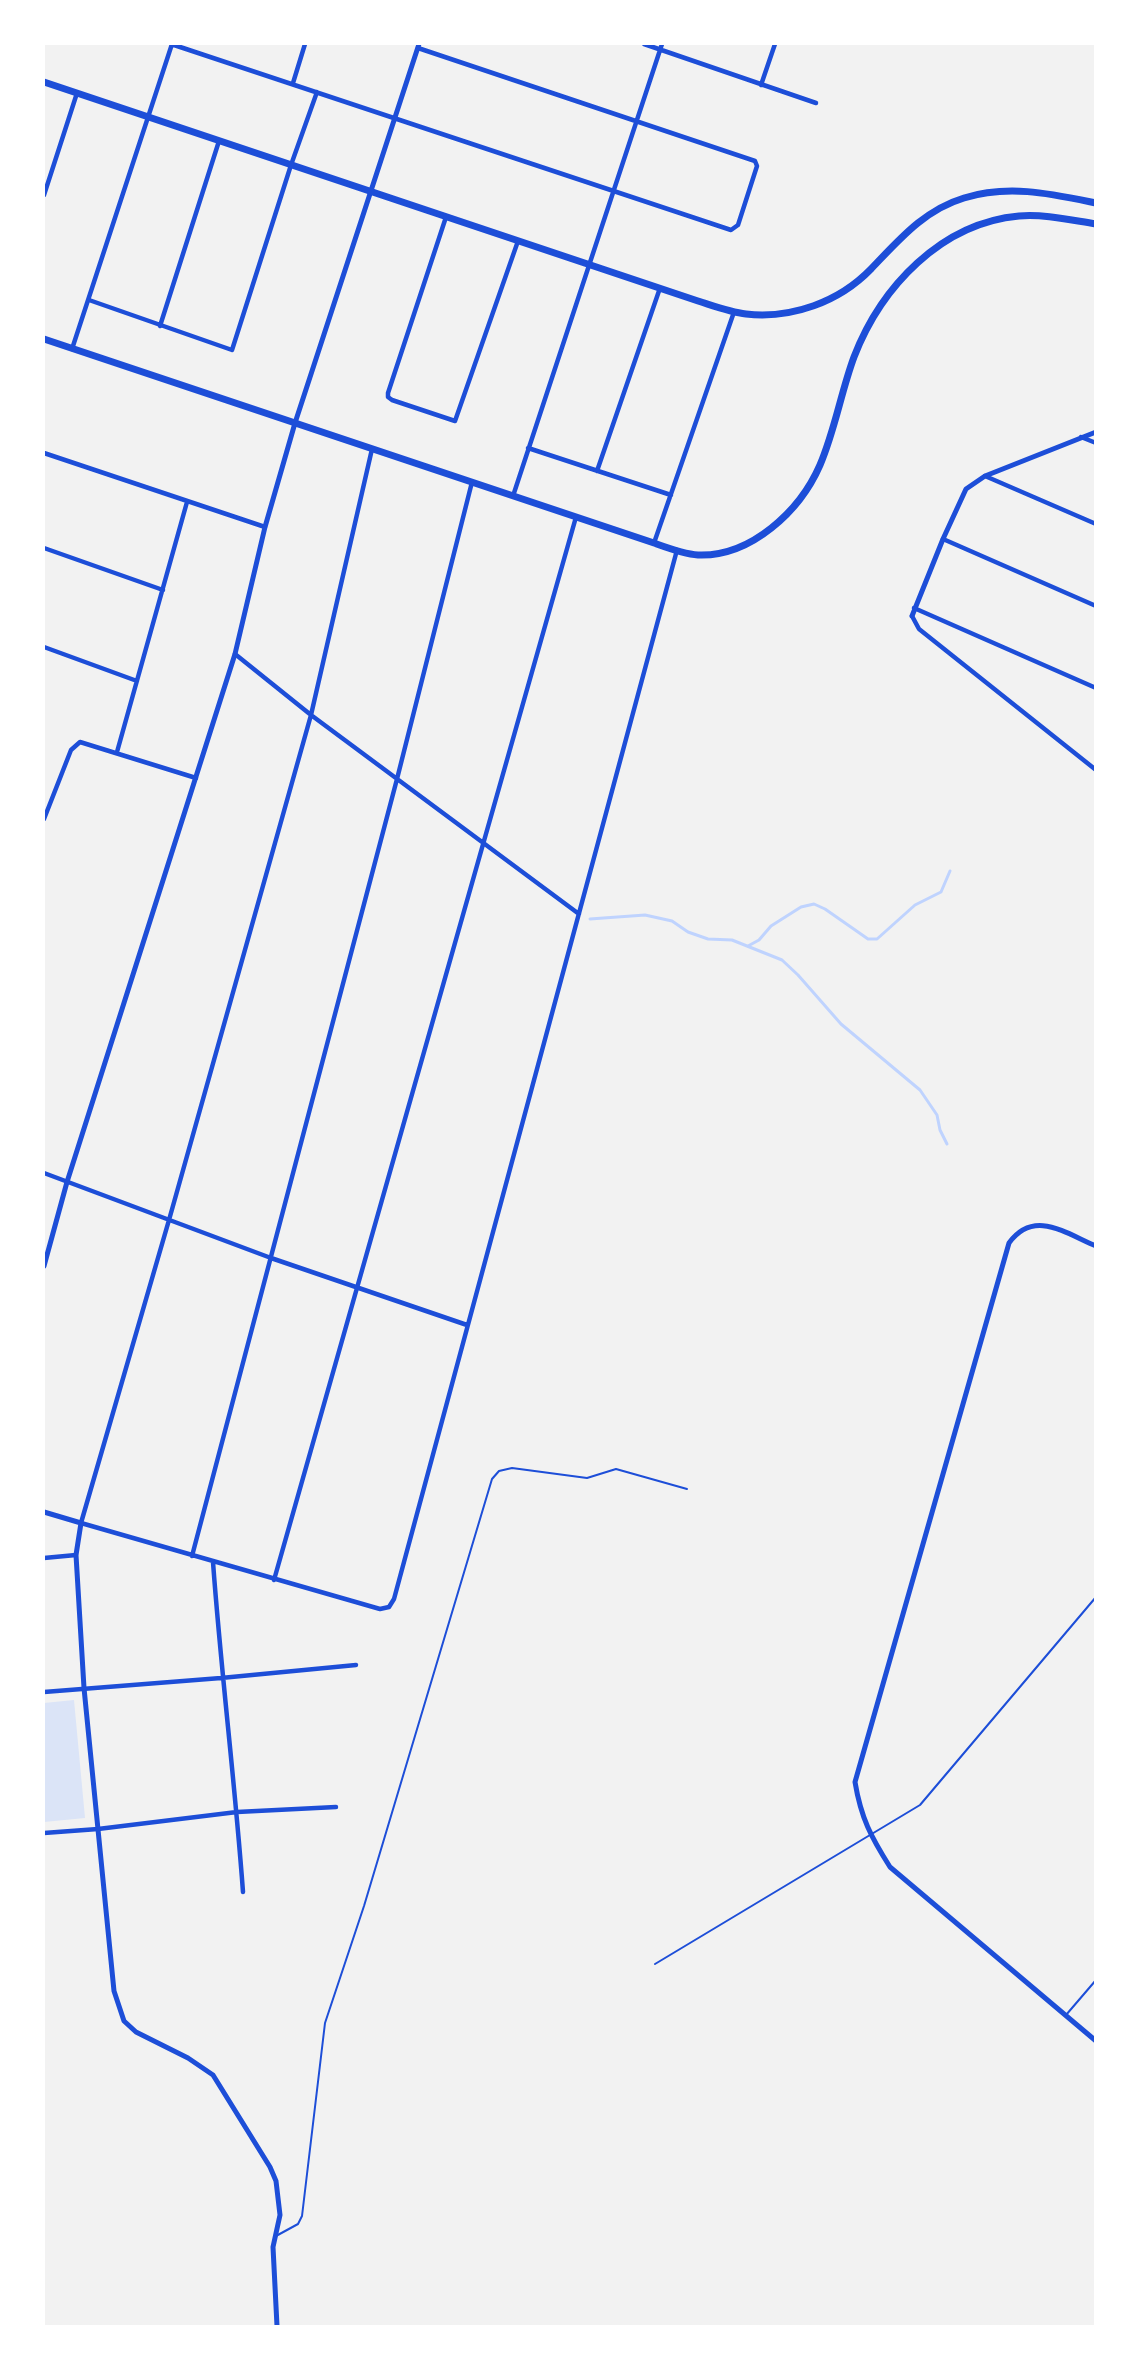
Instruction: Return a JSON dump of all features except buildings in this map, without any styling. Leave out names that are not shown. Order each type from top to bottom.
[{"type":"main road","points":[[44,82],[734,312],[758,314],[786,312],[824,302],[857,282],[898,239],[919,221],[938,209],[964,198],[1007,190],[1022,190],[1095,203]]},
{"type":"main road","points":[[44,339],[654,543],[697,555],[711,554],[741,547],[759,537],[789,512],[808,488],[827,447],[855,357],[868,328],[887,295],[927,254],[963,231],[1017,216],[1045,216],[1095,224]]},
{"type":"street","points":[[44,1266],[67,1182],[235,654],[265,527],[295,423],[394,117],[419,46],[757,163],[735,229],[731,230],[613,192],[394,117],[317,92],[293,83],[172,44],[72,349]]},
{"type":"street","points":[[196,52],[199,44]]},
{"type":"street","points":[[293,83],[305,44]]},
{"type":"street","points":[[644,44],[661,46],[761,85],[816,103]]},
{"type":"street","points":[[761,85],[775,44]]},
{"type":"street","points":[[513,496],[661,46]]},
{"type":"street","points":[[89,300],[232,350],[291,165],[317,92]]},
{"type":"street","points":[[44,195],[77,93]]},
{"type":"street","points":[[160,326],[219,141]]},
{"type":"street","points":[[447,217],[388,397],[455,421],[518,241]]},
{"type":"street","points":[[597,471],[660,288]]},
{"type":"street","points":[[654,543],[734,312]]},
{"type":"street","points":[[1095,432],[985,476],[966,489],[912,616],[919,629],[1095,770]]},
{"type":"street","points":[[1081,437],[1095,443]]},
{"type":"street","points":[[528,448],[671,495]]},
{"type":"street","points":[[277,2326],[273,2247],[280,2215],[273,2174],[213,2075],[188,2058],[136,2032],[123,2021],[114,1990],[84,1688],[76,1555],[81,1523],[170,1220],[311,715],[372,449]]},
{"type":"street","points":[[44,453],[265,527]]},
{"type":"street","points":[[985,476],[1095,524]]},
{"type":"street","points":[[192,1556],[397,779],[472,482]]},
{"type":"street","points":[[117,752],[187,502]]},
{"type":"street","points":[[274,1580],[359,1288],[576,517]]},
{"type":"street","points":[[943,539],[1095,606]]},
{"type":"street","points":[[44,548],[163,590]]},
{"type":"street","points":[[44,1512],[274,1580],[380,1609],[389,1607],[394,1599],[677,550]]},
{"type":"street","points":[[914,608],[1095,688]]},
{"type":"street","points":[[44,647],[137,681]]},
{"type":"street","points":[[235,654],[311,715],[579,914]]},
{"type":"street","points":[[44,819],[71,750],[80,742],[196,778]]},
{"type":"street","points":[[44,1173],[271,1258],[467,1325]]},
{"type":"street","points":[[1095,1246],[1049,1226],[1028,1226],[1017,1233],[1009,1243],[855,1782],[858,1803],[870,1835],[890,1867],[1095,2041]]},
{"type":"street","points":[[44,1558],[76,1555]]},
{"type":"street","points":[[213,1562],[221,1678],[237,1812],[243,1892]]},
{"type":"street","points":[[44,1692],[356,1665]]},
{"type":"street","points":[[44,1833],[98,1829],[237,1812],[336,1807]]},
{"type":"lane","points":[[276,2237],[298,2224],[302,2217],[325,2023],[364,1906],[492,1479],[499,1471],[512,1468],[587,1478],[616,1469],[687,1489]]},
{"type":"lane","points":[[655,1964],[920,1805],[1095,1597]]},
{"type":"lane","points":[[1065,2016],[1095,1980]]},
{"type":"shaded area","points":[[74,1700],[85,1818],[44,1822],[44,1703]]},
{"type":"waterway","points":[[748,946],[759,940],[771,926],[801,907],[814,904],[868,939],[877,939],[915,905],[941,892],[950,871]]},
{"type":"waterway","points":[[590,919],[645,915],[672,921],[688,932],[708,939],[732,940],[782,960],[841,1024],[920,1090],[937,1115],[940,1130],[947,1144]]}]
